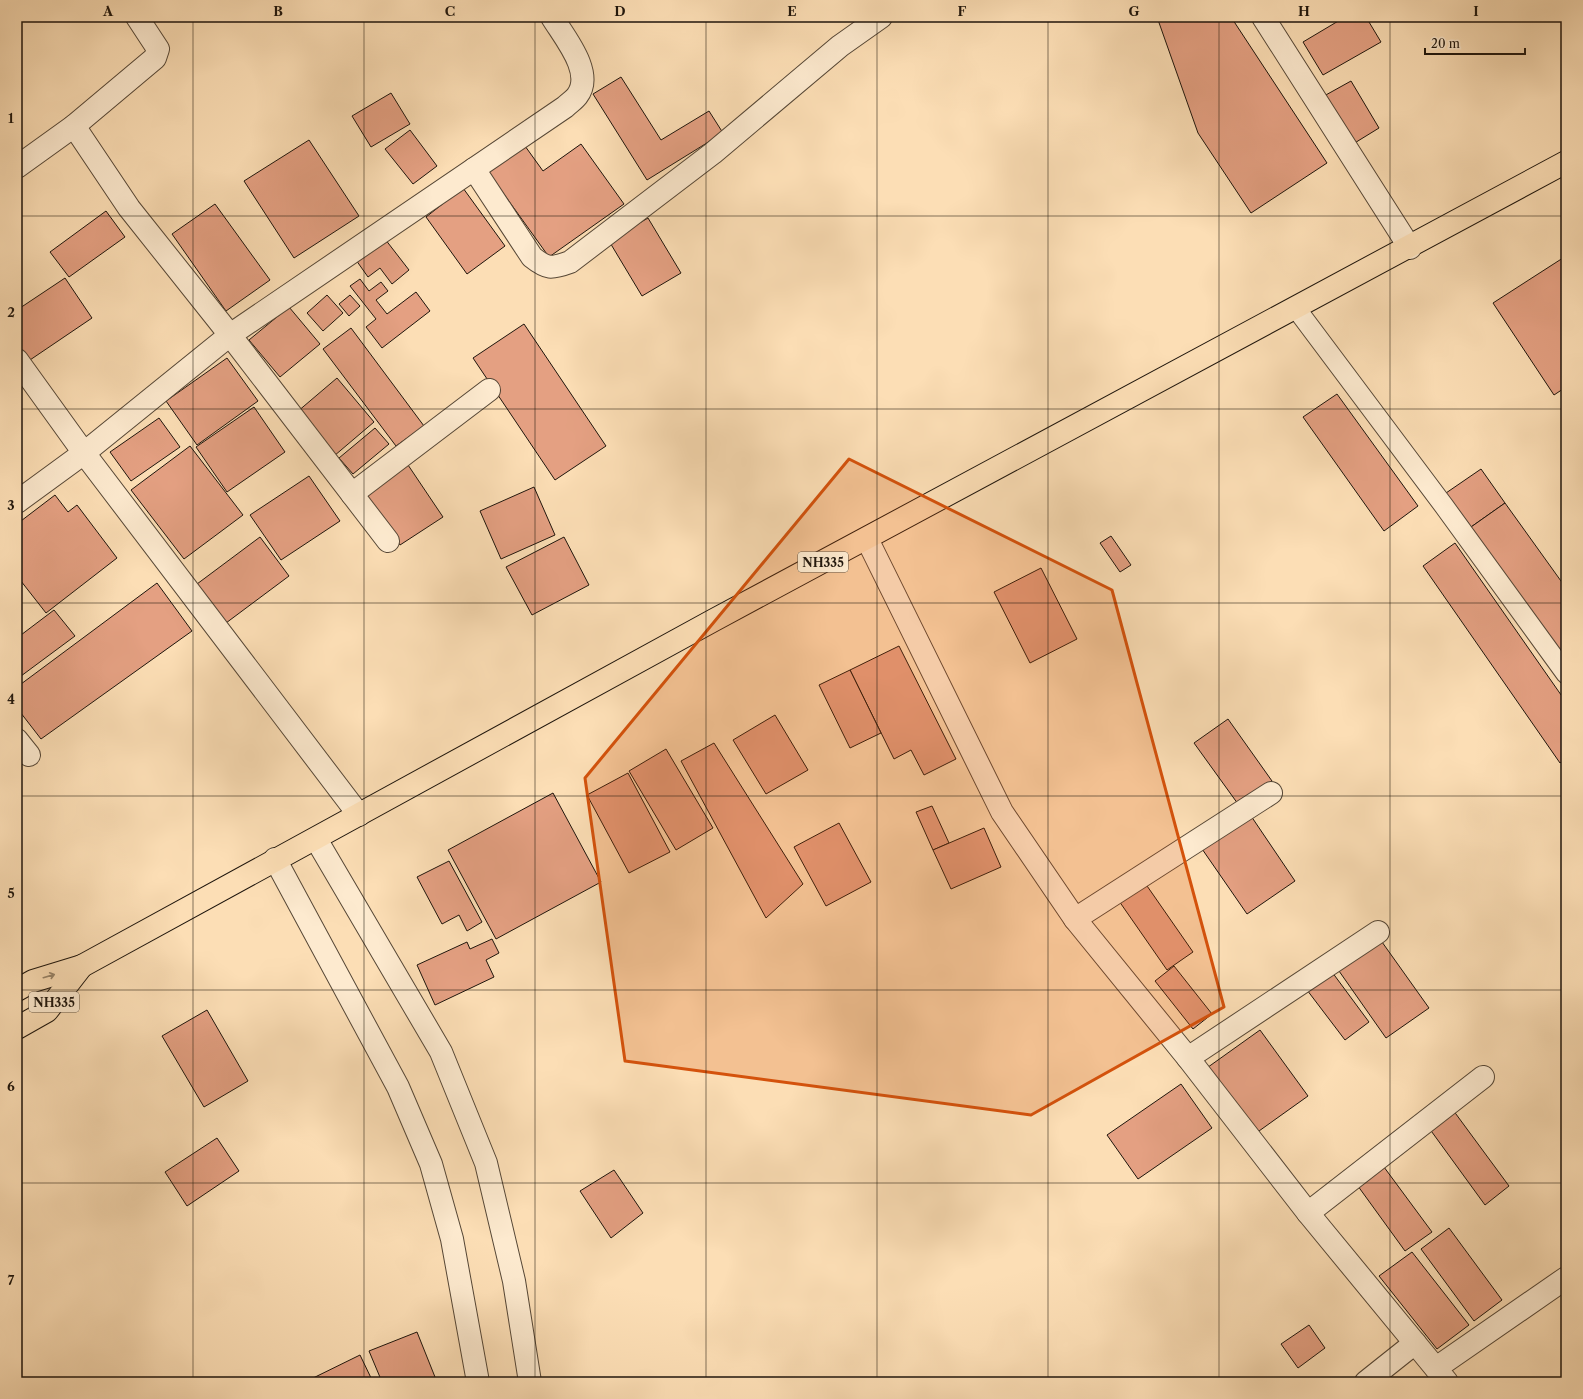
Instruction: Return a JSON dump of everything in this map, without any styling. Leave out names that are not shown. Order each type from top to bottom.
[{"type":"highway","name":"NH335","points":[[17,990],[33,981],[82,966],[714,620],[867,539],[1295,307],[1410,248],[1566,162]]},
{"type":"highway","name":"NH335","points":[[17,1028],[47,1011],[82,966]]},
{"type":"street","points":[[17,167],[74,126],[155,58],[158,49],[137,17]]},
{"type":"street","points":[[17,502],[84,453],[230,335],[565,107],[578,95],[583,80],[581,64],[552,17]]},
{"type":"street","points":[[474,169],[532,257],[543,266],[555,268],[570,262],[713,154],[840,46],[881,17]]},
{"type":"street","points":[[1263,17],[1410,248]]},
{"type":"street","points":[[74,126],[129,208],[230,335],[388,541]]},
{"type":"street","points":[[17,360],[84,453],[359,815]]},
{"type":"street","points":[[352,494],[489,390]]},
{"type":"street","points":[[867,539],[1002,812],[1075,919],[1188,1058],[1308,1213],[1441,1375],[1566,1278]]},
{"type":"street","points":[[1075,919],[1271,793]]},
{"type":"street","points":[[316,839],[441,1052],[486,1163],[514,1281],[530,1382]]},
{"type":"street","points":[[275,859],[398,1087],[431,1164],[452,1239],[478,1382]]},
{"type":"street","points":[[1188,1058],[1378,932]]},
{"type":"street","points":[[1308,1213],[1483,1077]]},
{"type":"street","points":[[1366,1382],[1415,1343]]},
{"type":"lane","points":[[1295,307],[1444,506],[1566,674]]},
{"type":"highlighted area","points":[[849,459],[1112,590],[1224,1007],[1031,1115],[625,1061],[585,778]]},
{"type":"building","points":[[1157,17],[1231,17],[1327,163],[1251,213],[1198,133]]},
{"type":"building","points":[[1345,17],[1366,17],[1381,42],[1323,75],[1303,42]]},
{"type":"building","points":[[621,77],[661,140],[709,111],[723,133],[647,180],[593,94]]},
{"type":"building","points":[[1351,81],[1379,128],[1353,144],[1324,96]]},
{"type":"building","points":[[391,93],[410,124],[371,147],[352,116]]},
{"type":"building","points":[[410,130],[437,166],[413,184],[385,149]]},
{"type":"building","points":[[309,140],[359,216],[294,258],[244,181]]},
{"type":"building","points":[[581,144],[624,204],[549,257],[488,172],[525,146],[543,171]]},
{"type":"building","points":[[463,188],[505,246],[467,274],[426,217]]},
{"type":"building","points":[[215,204],[270,280],[226,311],[172,234]]},
{"type":"building","points":[[106,211],[125,237],[69,277],[50,252]]},
{"type":"building","points":[[648,218],[681,273],[642,296],[609,241]]},
{"type":"building","points":[[385,239],[409,270],[392,284],[380,268],[368,277],[356,260]]},
{"type":"building","points":[[1566,256],[1566,387],[1554,395],[1493,303]]},
{"type":"building","points":[[65,278],[92,318],[27,362],[17,347],[17,310]]},
{"type":"building","points":[[360,279],[369,291],[381,282],[388,291],[376,300],[387,314],[416,292],[430,311],[382,348],[366,327],[376,319],[350,286]]},
{"type":"building","points":[[327,295],[343,313],[323,331],[307,313]]},
{"type":"building","points":[[350,295],[360,306],[349,316],[339,304]]},
{"type":"building","points":[[289,307],[320,344],[280,377],[249,340]]},
{"type":"building","points":[[524,324],[606,446],[555,480],[473,358]]},
{"type":"building","points":[[351,328],[424,426],[396,446],[323,349]]},
{"type":"building","points":[[227,358],[258,401],[197,445],[166,401]]},
{"type":"building","points":[[337,378],[374,422],[334,456],[297,412]]},
{"type":"building","points":[[1337,394],[1418,506],[1384,531],[1303,417]]},
{"type":"building","points":[[254,407],[285,452],[227,492],[196,447]]},
{"type":"building","points":[[159,418],[180,447],[131,481],[110,452]]},
{"type":"building","points":[[375,428],[389,444],[353,474],[339,458]]},
{"type":"building","points":[[190,446],[243,515],[184,559],[131,490]]},
{"type":"building","points":[[406,462],[443,517],[400,545],[364,491]]},
{"type":"building","points":[[1481,469],[1505,503],[1471,527],[1446,493]]},
{"type":"building","points":[[309,476],[340,521],[281,560],[250,515]]},
{"type":"building","points":[[534,487],[555,535],[501,559],[480,511]]},
{"type":"building","points":[[55,495],[68,512],[77,505],[117,558],[46,613],[17,576],[17,524]]},
{"type":"building","points":[[1505,503],[1566,588],[1566,662],[1471,527]]},
{"type":"building","points":[[1111,536],[1131,565],[1120,572],[1100,543]]},
{"type":"building","points":[[260,537],[289,576],[226,623],[197,584]]},
{"type":"building","points":[[564,537],[589,585],[532,615],[506,567]]},
{"type":"building","points":[[1455,543],[1566,702],[1566,758],[1560,763],[1423,566]]},
{"type":"building","points":[[1041,568],[1077,639],[1030,663],[994,592]]},
{"type":"building","points":[[157,583],[192,631],[41,739],[17,708],[17,687]]},
{"type":"building","points":[[54,610],[75,636],[17,679],[17,638]]},
{"type":"building","points":[[899,646],[956,759],[924,775],[911,750],[894,759],[850,670]]},
{"type":"building","points":[[850,670],[881,733],[850,748],[819,685]]},
{"type":"building","points":[[775,715],[808,770],[766,794],[733,740]]},
{"type":"building","points":[[1228,719],[1272,781],[1238,804],[1194,743]]},
{"type":"building","points":[[714,743],[803,884],[766,918],[681,761]]},
{"type":"building","points":[[666,749],[713,828],[676,850],[629,771]]},
{"type":"building","points":[[628,773],[670,852],[629,873],[587,795]]},
{"type":"building","points":[[553,793],[601,882],[496,939],[448,850]]},
{"type":"building","points":[[932,806],[949,843],[933,850],[916,812]]},
{"type":"building","points":[[1249,813],[1295,881],[1247,914],[1200,846]]},
{"type":"building","points":[[839,823],[871,882],[826,906],[794,847]]},
{"type":"building","points":[[984,828],[1001,867],[951,889],[933,850]]},
{"type":"building","points":[[449,861],[482,922],[467,931],[459,915],[442,924],[417,877]]},
{"type":"building","points":[[1145,883],[1193,952],[1167,970],[1119,901]]},
{"type":"building","points":[[492,939],[499,953],[486,960],[494,977],[435,1005],[417,965],[467,942],[470,949]]},
{"type":"building","points":[[1382,942],[1429,1008],[1386,1038],[1339,971]]},
{"type":"building","points":[[1174,966],[1212,1014],[1193,1029],[1155,981]]},
{"type":"building","points":[[1332,972],[1369,1022],[1345,1040],[1307,990]]},
{"type":"building","points":[[207,1010],[248,1081],[204,1107],[162,1036]]},
{"type":"building","points":[[1260,1030],[1308,1096],[1252,1136],[1204,1070]]},
{"type":"building","points":[[1181,1084],[1212,1128],[1138,1179],[1107,1135]]},
{"type":"building","points":[[1453,1110],[1509,1186],[1485,1205],[1429,1128]]},
{"type":"building","points":[[217,1138],[239,1171],[187,1206],[165,1172]]},
{"type":"building","points":[[1381,1163],[1432,1232],[1405,1251],[1355,1182]]},
{"type":"building","points":[[614,1170],[643,1213],[611,1238],[580,1191]]},
{"type":"building","points":[[1449,1228],[1502,1300],[1474,1321],[1421,1249]]},
{"type":"building","points":[[1412,1252],[1469,1325],[1437,1349],[1379,1276]]},
{"type":"building","points":[[1309,1325],[1325,1348],[1298,1368],[1281,1344]]},
{"type":"building","points":[[417,1332],[437,1382],[382,1382],[369,1351]]},
{"type":"building","points":[[360,1355],[373,1382],[305,1382]]}]
